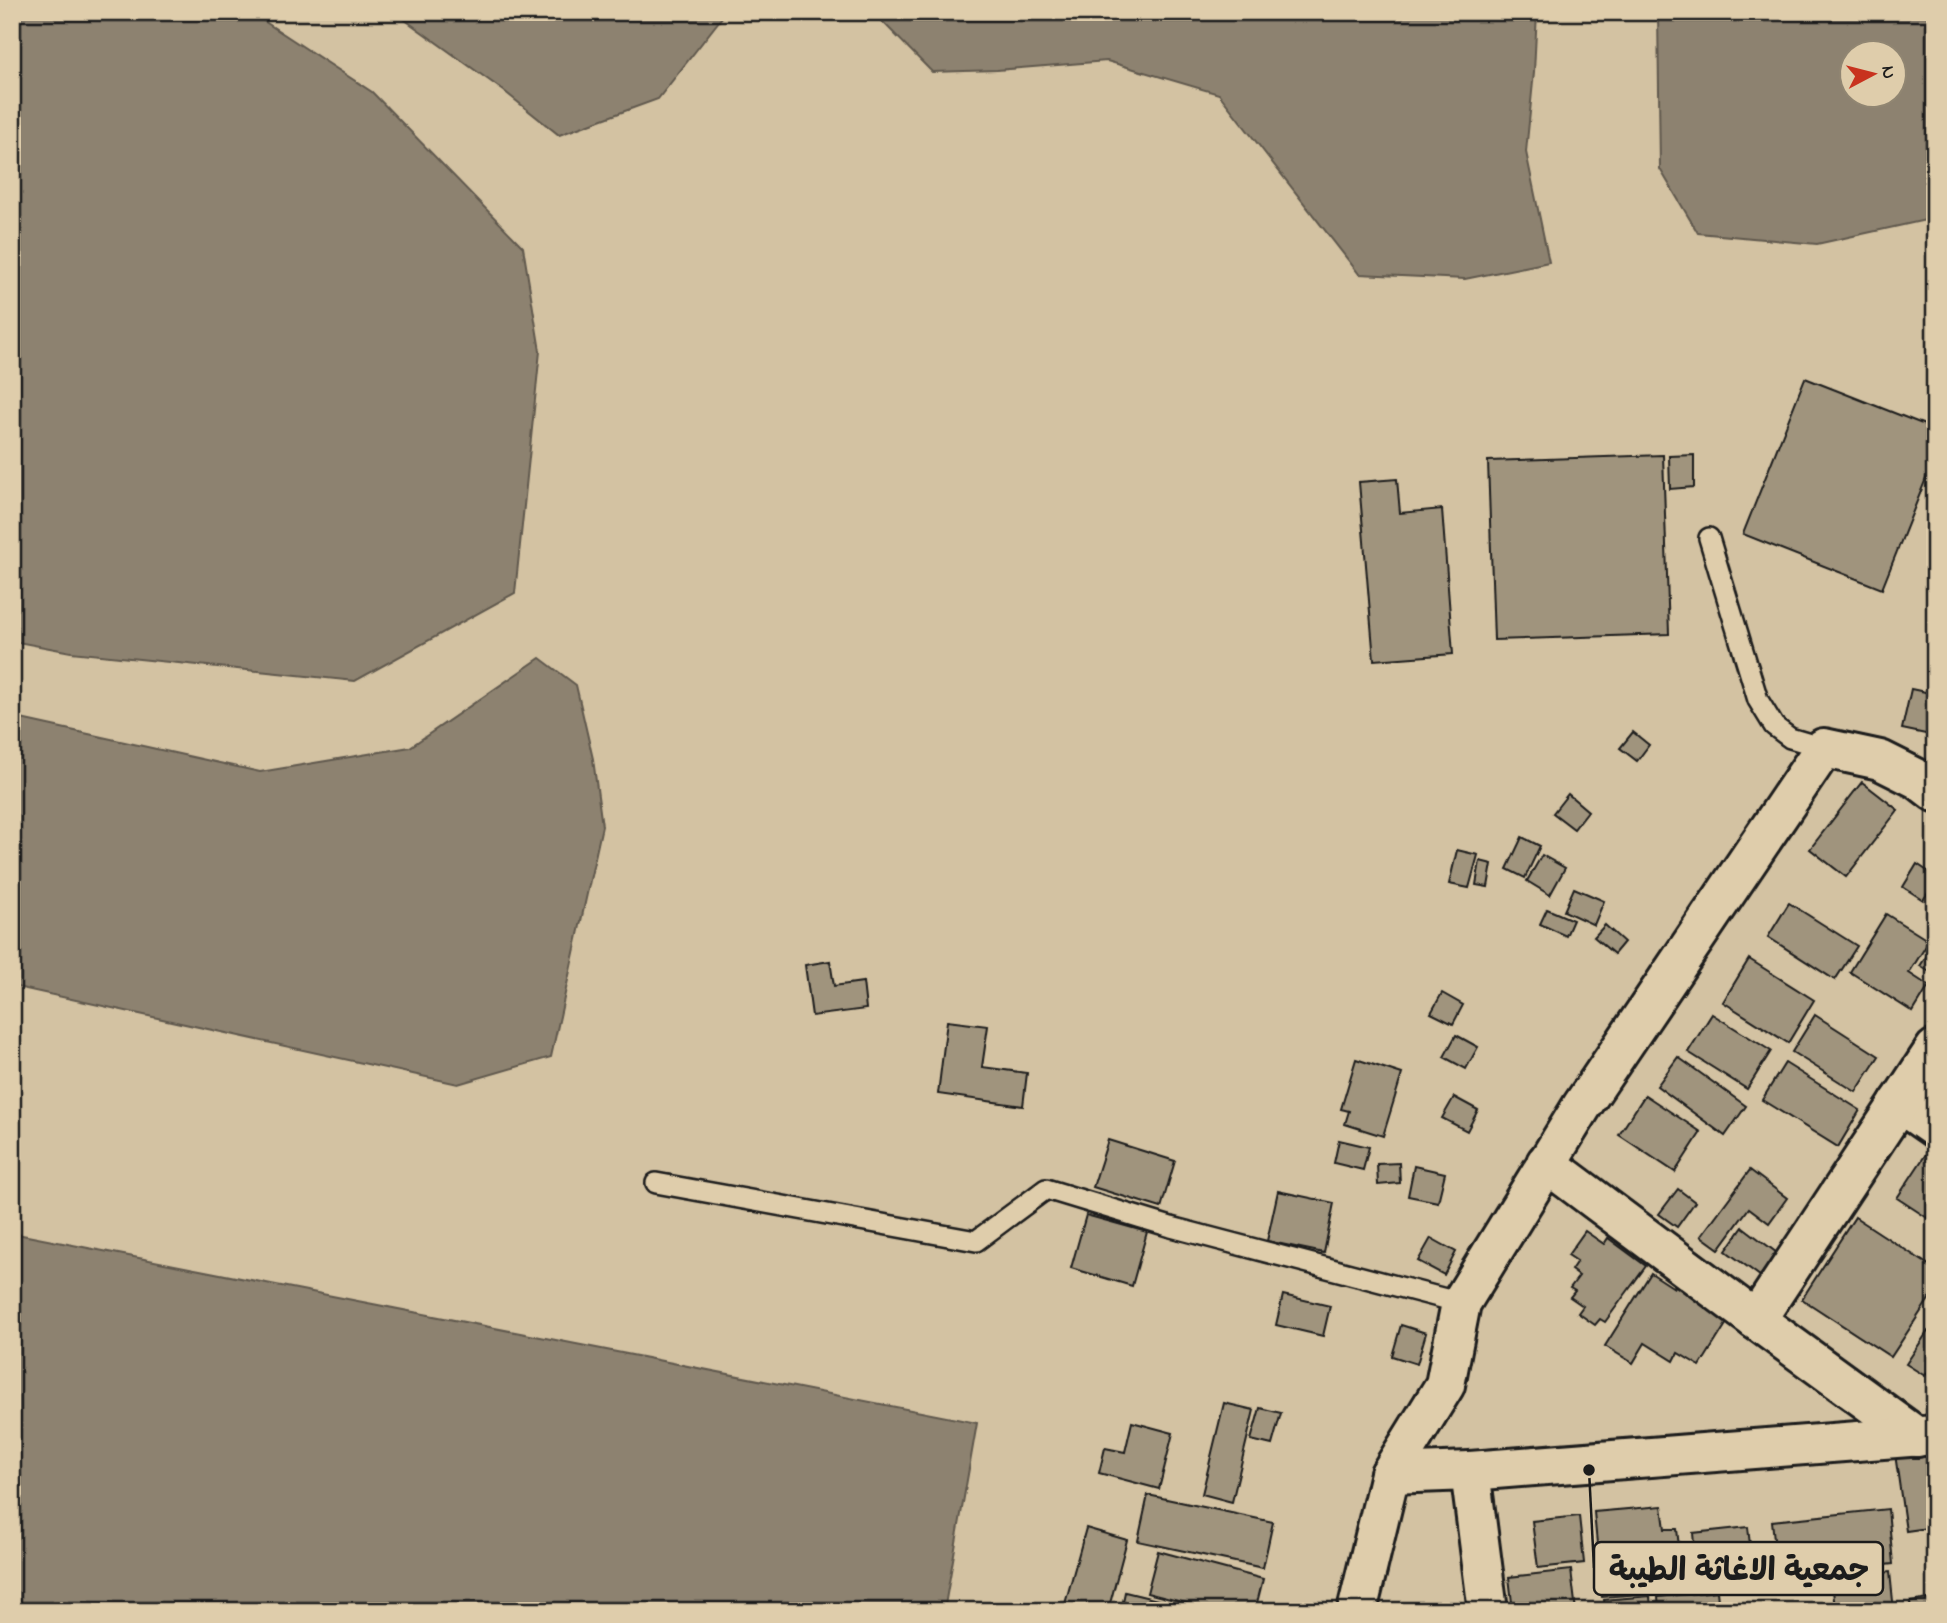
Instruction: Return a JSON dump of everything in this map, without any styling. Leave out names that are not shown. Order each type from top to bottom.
[{"type":"street","points":[[1357,1611],[1390,1474],[1445,1385],[1461,1303],[1582,1106],[1824,748],[1880,760],[1918,779],[1935,792]]},
{"type":"street","points":[[1756,1320],[1935,1049]]},
{"type":"street","points":[[1899,1104],[1935,1128]]},
{"type":"street","points":[[1546,1163],[1756,1320],[1926,1436]]},
{"type":"street","points":[[1390,1474],[1470,1471],[1926,1436]]},
{"type":"street","points":[[1470,1471],[1488,1611]]},
{"type":"lane","points":[[1709,538],[1758,700],[1774,726],[1790,738],[1824,748]]},
{"type":"lane","points":[[656,1183],[975,1241],[1046,1189],[1171,1227],[1461,1303]]},
{"type":"shaded area","points":[[12,12],[250,12],[372,92],[523,247],[540,351],[515,593],[355,681],[71,652],[12,641]]},
{"type":"shaded area","points":[[394,12],[726,12],[658,99],[559,135],[504,91]]},
{"type":"shaded area","points":[[873,12],[1537,12],[1526,152],[1549,262],[1465,279],[1359,274],[1219,94],[1107,61],[932,72]]},
{"type":"shaded area","points":[[1658,12],[1935,12],[1935,218],[1817,244],[1698,233],[1660,169]]},
{"type":"shaded area","points":[[540,658],[576,685],[593,759],[602,826],[551,1057],[458,1084],[12,986],[12,717],[260,772],[410,747]]},
{"type":"shaded area","points":[[12,1233],[977,1423],[944,1611],[12,1611]]},
{"type":"building","points":[[1805,378],[1935,429],[1935,456],[1882,589],[1743,534]]},
{"type":"building","points":[[1663,455],[1669,634],[1494,640],[1488,461]]},
{"type":"building","points":[[1694,455],[1694,487],[1670,489],[1669,456]]},
{"type":"building","points":[[1397,479],[1400,513],[1442,509],[1453,654],[1374,660],[1359,482]]},
{"type":"building","points":[[1911,689],[1935,694],[1935,736],[1902,729]]},
{"type":"building","points":[[1633,732],[1649,745],[1637,761],[1620,748]]},
{"type":"building","points":[[1862,782],[1898,810],[1846,877],[1810,849]]},
{"type":"building","points":[[1568,794],[1588,811],[1574,829],[1553,813]]},
{"type":"building","points":[[1522,837],[1540,846],[1525,878],[1507,869]]},
{"type":"building","points":[[1457,850],[1478,855],[1469,888],[1449,884]]},
{"type":"building","points":[[1542,855],[1565,868],[1550,895],[1527,881]]},
{"type":"building","points":[[1480,861],[1492,864],[1488,887],[1476,885]]},
{"type":"building","points":[[1917,864],[1935,876],[1935,883],[1923,900],[1903,887]]},
{"type":"building","points":[[1574,888],[1604,901],[1594,925],[1564,911]]},
{"type":"building","points":[[1789,903],[1857,946],[1835,980],[1768,937]]},
{"type":"building","points":[[1547,909],[1573,920],[1566,936],[1540,924]]},
{"type":"building","points":[[1886,914],[1929,941],[1909,973],[1929,986],[1913,1012],[1850,972]]},
{"type":"building","points":[[1605,925],[1624,942],[1614,954],[1594,937]]},
{"type":"building","points":[[1935,945],[1935,975],[1920,966]]},
{"type":"building","points":[[1749,959],[1814,1000],[1788,1043],[1723,1002]]},
{"type":"building","points":[[830,961],[834,986],[863,982],[866,1009],[812,1016],[805,965]]},
{"type":"building","points":[[1442,993],[1463,1005],[1453,1024],[1431,1013]]},
{"type":"building","points":[[1712,1014],[1771,1051],[1747,1089],[1688,1052]]},
{"type":"building","points":[[1815,1015],[1879,1056],[1856,1092],[1792,1052]]},
{"type":"building","points":[[947,1021],[988,1026],[982,1067],[1027,1073],[1023,1106],[938,1094]]},
{"type":"building","points":[[1456,1035],[1478,1047],[1466,1069],[1444,1057]]},
{"type":"building","points":[[1678,1057],[1746,1106],[1725,1136],[1657,1086]]},
{"type":"building","points":[[1356,1059],[1402,1074],[1383,1136],[1345,1124],[1349,1111],[1341,1109]]},
{"type":"building","points":[[1785,1063],[1860,1110],[1838,1147],[1762,1100]]},
{"type":"building","points":[[1645,1095],[1701,1132],[1675,1172],[1619,1135]]},
{"type":"building","points":[[1454,1097],[1478,1110],[1467,1131],[1442,1118]]},
{"type":"building","points":[[1108,1140],[1175,1161],[1161,1208],[1093,1187]]},
{"type":"building","points":[[1339,1140],[1369,1147],[1363,1170],[1334,1163]]},
{"type":"building","points":[[1926,1154],[1935,1159],[1935,1223],[1897,1198]]},
{"type":"building","points":[[1399,1163],[1400,1183],[1378,1185],[1377,1164]]},
{"type":"building","points":[[1414,1166],[1445,1173],[1438,1202],[1408,1196]]},
{"type":"building","points":[[1750,1170],[1787,1198],[1769,1223],[1749,1208],[1719,1249],[1701,1236]]},
{"type":"building","points":[[1678,1189],[1695,1202],[1677,1227],[1659,1214]]},
{"type":"building","points":[[1278,1191],[1334,1203],[1324,1253],[1267,1241]]},
{"type":"building","points":[[1086,1215],[1147,1232],[1132,1286],[1071,1268]]},
{"type":"building","points":[[1855,1217],[1935,1269],[1935,1290],[1891,1357],[1802,1299]]},
{"type":"building","points":[[1743,1227],[1777,1253],[1760,1276],[1726,1251]]},
{"type":"building","points":[[1585,1231],[1604,1244],[1608,1238],[1646,1266],[1605,1322],[1600,1319],[1595,1325],[1578,1313],[1583,1306],[1570,1297],[1575,1291],[1570,1288],[1579,1276],[1571,1270],[1577,1261],[1568,1255]]},
{"type":"building","points":[[1431,1238],[1456,1252],[1444,1275],[1418,1261]]},
{"type":"building","points":[[1651,1273],[1674,1288],[1677,1284],[1709,1303],[1706,1307],[1728,1321],[1700,1366],[1678,1353],[1674,1361],[1645,1343],[1633,1363],[1605,1346]]},
{"type":"building","points":[[1283,1295],[1330,1306],[1323,1336],[1276,1325]]},
{"type":"building","points":[[1401,1325],[1426,1333],[1417,1364],[1392,1356]]},
{"type":"building","points":[[1928,1331],[1935,1335],[1935,1361],[1925,1376],[1906,1364]]},
{"type":"building","points":[[1224,1403],[1254,1410],[1232,1502],[1202,1494]]},
{"type":"building","points":[[1260,1408],[1281,1413],[1272,1445],[1251,1440]]},
{"type":"building","points":[[1132,1422],[1173,1433],[1159,1489],[1099,1473],[1105,1448],[1125,1452]]},
{"type":"building","points":[[1935,1449],[1935,1527],[1906,1531],[1895,1454]]},
{"type":"building","points":[[1148,1495],[1273,1522],[1263,1568],[1138,1541]]},
{"type":"building","points":[[1662,1506],[1665,1529],[1677,1529],[1680,1556],[1674,1557],[1678,1591],[1602,1597],[1594,1512]]},
{"type":"building","points":[[1888,1509],[1893,1564],[1778,1576],[1772,1521]]},
{"type":"building","points":[[1579,1516],[1584,1563],[1538,1568],[1532,1521]]},
{"type":"building","points":[[1748,1527],[1754,1581],[1698,1588],[1693,1533]]},
{"type":"building","points":[[1086,1528],[1127,1540],[1108,1611],[1063,1611]]},
{"type":"building","points":[[1158,1551],[1263,1579],[1255,1611],[1217,1611],[1147,1593]]},
{"type":"building","points":[[1571,1570],[1576,1611],[1513,1611],[1509,1577]]},
{"type":"building","points":[[1890,1572],[1894,1611],[1835,1611],[1832,1578]]},
{"type":"building","points":[[1717,1591],[1719,1611],[1659,1611],[1658,1597]]},
{"type":"building","points":[[1125,1592],[1203,1611],[1121,1611]]},
{"type":"building","points":[[1650,1596],[1651,1611],[1605,1611],[1604,1600]]},
{"type":"building","points":[[1935,1598],[1935,1611],[1911,1611],[1910,1602]]},
{"type":"building","points":[[1462,1603],[1463,1611],[1391,1611]]},
{"type":"place","name":"جمعية الاغاثة الطيبة","points":[[1589,1470]]}]
